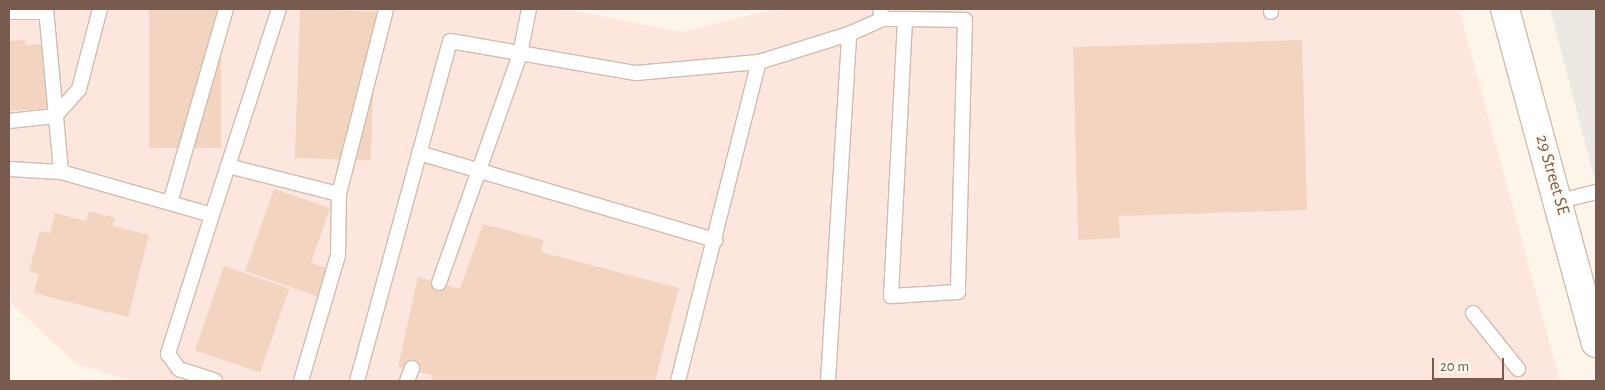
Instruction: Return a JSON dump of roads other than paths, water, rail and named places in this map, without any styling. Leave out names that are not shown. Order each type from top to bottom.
[{"type":"street","name":"29 Street SE","points":[[1505,9],[1560,201],[1596,343]]},
{"type":"lane","points":[[9,121],[55,116],[79,89],[100,9]]},
{"type":"lane","points":[[170,203],[226,9]]},
{"type":"lane","points":[[215,381],[180,369],[168,354],[279,9]]},
{"type":"lane","points":[[301,381],[338,255],[339,194],[386,9]]},
{"type":"lane","points":[[439,283],[520,54],[529,9]]},
{"type":"lane","points":[[9,12],[46,10],[61,172]]},
{"type":"lane","points":[[357,381],[450,41],[636,73],[759,62],[849,34],[881,14],[906,19],[965,20],[958,292],[891,296],[906,19]]},
{"type":"lane","points":[[828,381],[849,34]]},
{"type":"lane","points":[[678,381],[759,62]]},
{"type":"lane","points":[[419,153],[478,172],[715,240]]},
{"type":"lane","points":[[228,166],[339,194]]},
{"type":"lane","points":[[9,169],[61,172],[212,215]]},
{"type":"lane","points":[[1560,201],[1596,192]]},
{"type":"lane","points":[[1473,313],[1518,369]]},
{"type":"lane","points":[[407,381],[412,368]]}]
